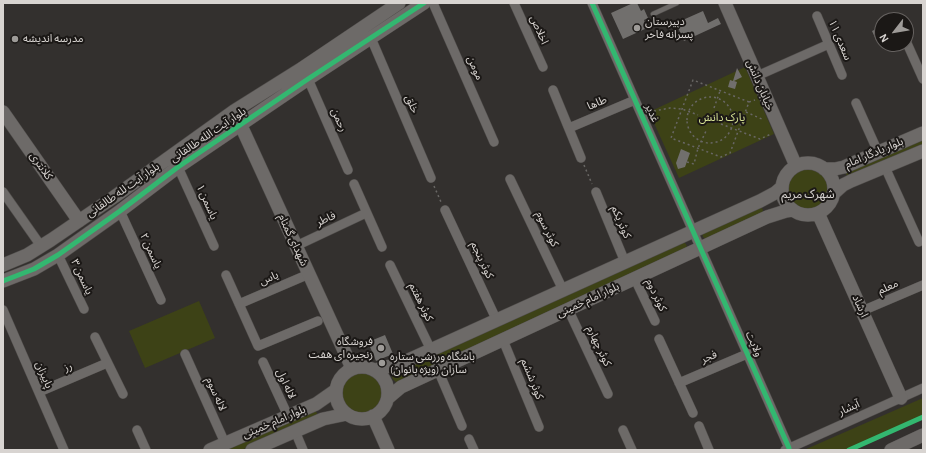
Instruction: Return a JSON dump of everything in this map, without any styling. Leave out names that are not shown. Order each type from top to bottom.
[{"type":"street","name":"بلوار آیت لله طالقانی","points":[[3,265],[27,255],[79,221],[234,111],[301,69],[399,3]]},
{"type":"street","name":"بلوار آیت الله طالقانی","points":[[3,281],[34,269],[58,255],[178,167],[424,3]]},
{"type":"street","name":"مومن","points":[[433,3],[494,142]]},
{"type":"street","name":"اخلاص","points":[[514,3],[542,67]]},
{"type":"street","name":"غدیر","points":[[592,3],[701,248]]},
{"type":"street","name":"خیابان دانش","points":[[725,3],[796,166]]},
{"type":"street","name":"سعدی ۱۱","points":[[817,16],[842,75]]},
{"type":"street","name":"خلق","points":[[371,38],[431,178]]},
{"type":"street","points":[[757,76],[829,44]]},
{"type":"street","points":[[911,52],[923,79]]},
{"type":"street","name":"رحمن","points":[[308,79],[348,170]]},
{"type":"street","points":[[553,90],[581,158]]},
{"type":"street","name":"طاها","points":[[569,128],[635,100]]},
{"type":"street","points":[[856,103],[878,152]]},
{"type":"street","name":"شهدای گمنام","points":[[234,111],[352,368]]},
{"type":"street","name":"کلانتری","points":[[3,112],[79,221]]},
{"type":"street","name":"بلوار یادگار امام","points":[[824,169],[844,167],[923,133]]},
{"type":"street","name":"بلوار یادگار امام","points":[[833,194],[843,185],[851,181],[923,151]]},
{"type":"street","points":[[804,164],[820,166],[824,169],[831,178],[833,186],[833,194],[830,202],[818,213],[810,215],[801,214],[793,210],[784,200],[782,188],[784,179],[789,171],[796,166],[804,164]]},
{"type":"street","name":"یاسمن ۱","points":[[178,167],[214,246]]},
{"type":"street","points":[[844,167],[842,171],[843,176],[851,181]]},
{"type":"street","points":[[885,167],[918,242]]},
{"type":"street","name":"کوثر سوم","points":[[510,179],[563,290]]},
{"type":"street","points":[[354,184],[382,247]]},
{"type":"street","name":"بلوار امام خمینی","points":[[375,370],[402,363],[497,321],[760,201],[782,188]]},
{"type":"street","points":[[3,192],[41,246]]},
{"type":"street","name":"کوثر یکم","points":[[596,192],[625,262]]},
{"type":"street","points":[[760,201],[767,202],[770,206],[770,213],[767,217]]},
{"type":"street","name":"کوثر پنجم","points":[[444,210],[497,321]]},
{"type":"street","name":"بلوار امام خمینی","points":[[388,398],[401,387],[568,309],[767,217],[793,210]]},
{"type":"street","name":"یاسمن ۲","points":[[120,211],[161,300]]},
{"type":"street","name":"فاطر","points":[[296,246],[366,213]]},
{"type":"street","name":"ارشاد","points":[[818,213],[901,398]]},
{"type":"street","name":"ولایت","points":[[701,248],[787,449]]},
{"type":"street","name":"یاسمن ۳","points":[[58,255],[84,309]]},
{"type":"street","name":"کوثر هفتم","points":[[390,265],[431,350]]},
{"type":"street","name":"یاس","points":[[239,304],[309,274]]},
{"type":"street","points":[[226,275],[258,346],[318,321]]},
{"type":"street","name":"کوثر دوم","points":[[635,279],[655,321]]},
{"type":"street","name":"معلم","points":[[862,312],[923,285]]},
{"type":"street","name":"کوثر چهارم","points":[[568,309],[608,394]]},
{"type":"street","name":"پاییزان","points":[[3,310],[64,450]]},
{"type":"street","points":[[95,337],[123,394]]},
{"type":"street","points":[[659,339],[693,413]]},
{"type":"street","name":"کوثر ششم","points":[[503,340],[539,427]]},
{"type":"street","name":"لاله سوم","points":[[185,354],[225,444]]},
{"type":"street","name":"فجر","points":[[679,383],[747,354]]},
{"type":"street","name":"لاله اول","points":[[263,362],[288,416]]},
{"type":"street","name":"رز","points":[[38,392],[107,363]]},
{"type":"street","points":[[360,366],[375,370],[382,375],[386,382],[388,398],[385,406],[380,412],[364,419],[355,418],[347,414],[337,399],[336,390],[341,377],[352,368],[360,366]]},
{"type":"street","points":[[438,370],[462,426]]},
{"type":"street","name":"آبشار","points":[[787,449],[923,388]]},
{"type":"street","name":"بلوار امام خمینی","points":[[210,450],[316,404],[336,390]]},
{"type":"street","name":"بلوار امام خمینی","points":[[252,450],[323,419],[347,414]]},
{"type":"street","points":[[373,416],[388,450]]},
{"type":"street","points":[[699,426],[710,450]]},
{"type":"street","points":[[137,430],[146,450]]},
{"type":"street","points":[[624,430],[632,450]]},
{"type":"street","points":[[295,431],[304,450]]},
{"type":"street","points":[[891,450],[923,436]]},
{"type":"street","points":[[469,439],[474,450]]},
{"type":"lane","points":[[653,14],[677,3]]},
{"type":"path","points":[[694,80],[750,102],[730,153],[720,157],[671,138],[682,109],[694,80]]},
{"type":"path","points":[[714,108],[720,91]]},
{"type":"path","points":[[703,98],[718,98],[729,107],[732,113],[731,128],[727,135],[716,142],[708,143],[701,141],[690,132],[687,119],[688,112],[692,105],[703,98]]},
{"type":"path","points":[[642,115],[649,112],[670,108],[682,109],[698,115]]},
{"type":"path","points":[[746,112],[765,120]]},
{"type":"path","points":[[720,124],[760,139],[771,134]]},
{"type":"path","points":[[687,162],[694,164],[698,148],[706,131]]},
{"type":"path","points":[[581,158],[596,192]]},
{"type":"path","points":[[431,178],[444,210]]},
{"type":"green space","name":"پارک دانش","points":[[745,67],[774,134],[679,178],[649,112]]},
{"type":"green space","points":[[923,135],[923,147],[847,176],[845,172]]},
{"type":"green space","points":[[812,169],[819,172],[825,178],[828,189],[827,197],[819,206],[812,209],[804,209],[797,206],[789,197],[788,185],[791,178],[800,170]]},
{"type":"green space","points":[[761,207],[763,210],[762,213],[706,239],[703,237],[702,233]]},
{"type":"green space","points":[[683,242],[687,247],[401,384],[393,379],[392,369]]},
{"type":"green space","points":[[199,301],[215,338],[145,368],[129,331]]},
{"type":"green space","points":[[362,372],[377,378],[383,393],[377,408],[362,414],[347,408],[341,393],[347,378]]},
{"type":"green space","points":[[923,398],[923,419],[857,449],[804,450]]},
{"type":"green space","points":[[315,410],[318,415],[316,418],[241,450],[221,450]]},
{"type":"building","points":[[633,3],[637,3],[641,11],[644,9],[648,18],[644,20],[647,28],[623,39],[611,13]]},
{"type":"building","points":[[703,11],[708,23],[718,18],[721,24],[684,41],[676,23]]},
{"type":"building","points":[[737,68],[742,77],[734,81],[737,82],[735,89],[728,87],[730,80],[733,81]]},
{"type":"building","points":[[681,149],[690,153],[685,167],[678,169],[676,163]]},
{"type":"building","name":"فروشگاه زنجیره ای هفت","points":[[385,335],[393,354],[376,361],[368,342]]},
{"type":"cycle path","points":[[3,281],[34,269],[58,255],[178,167],[424,3]]},
{"type":"cycle path","points":[[592,3],[789,448]]},
{"type":"cycle path","points":[[849,450],[923,417]]},
{"type":"place","name":"دبیرستان پسرانه فاخر","points":[[637,28]]},
{"type":"place","name":"مدرسه اندیشه","points":[[15,39]]},
{"type":"place","name":"فروشگاه زنجیره ای هفت","points":[[381,348]]},
{"type":"place","name":"باشگاه ورزشی ستاره سازان (ویژه بانوان)","points":[[382,363]]},
{"type":"district","name":"شهرک مریم","points":[[808,194]]}]
